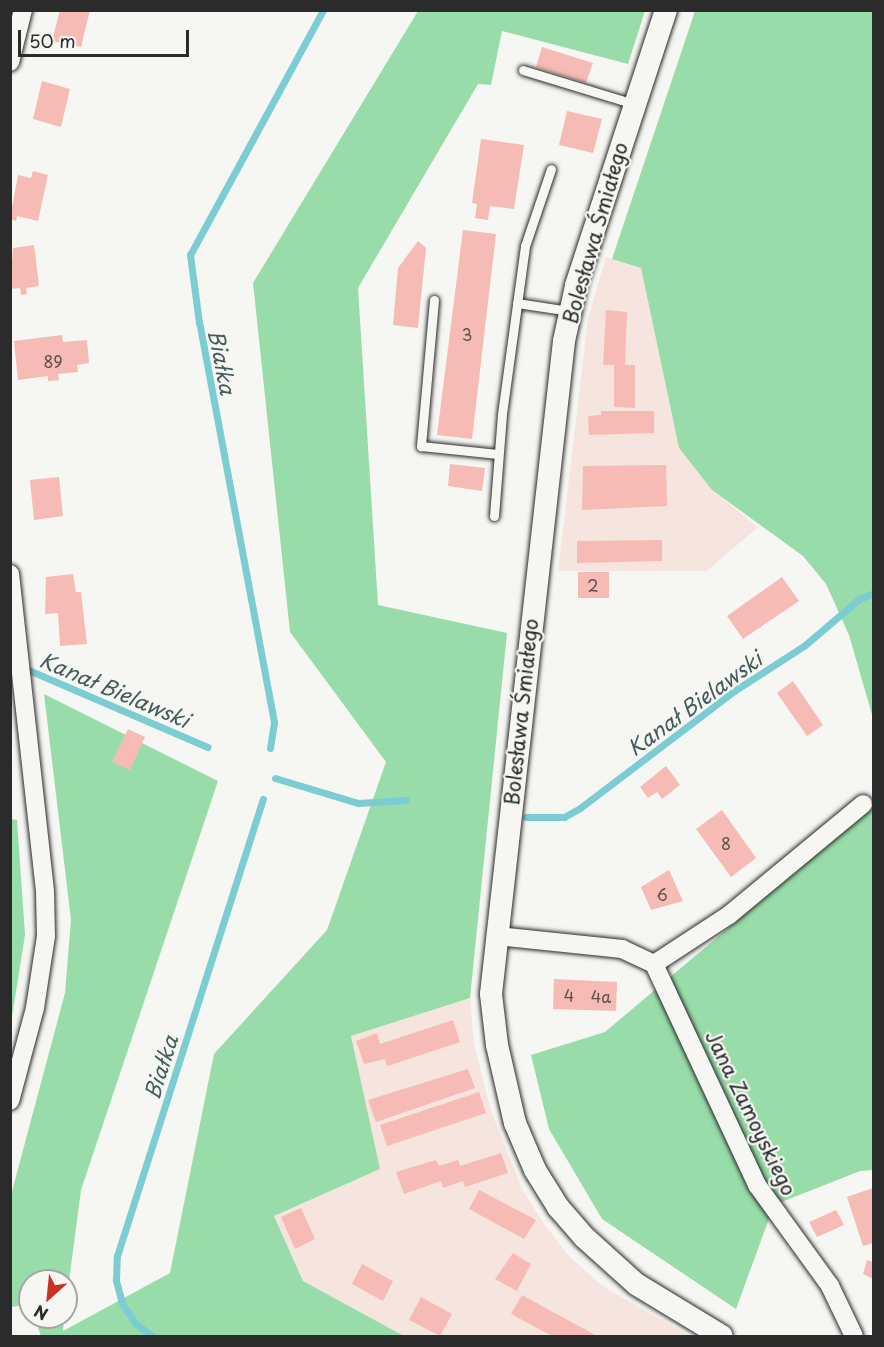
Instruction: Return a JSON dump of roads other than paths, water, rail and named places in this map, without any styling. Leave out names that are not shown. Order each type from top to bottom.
[{"type":"street","points":[[10,62],[23,10]]},
{"type":"street","name":"Bolesława Śmiałego","points":[[666,10],[634,104],[570,311],[541,527],[491,994],[497,1045],[515,1124],[535,1170],[558,1207],[615,1266],[722,1336]]},
{"type":"street","points":[[10,574],[45,892],[45,936],[34,1008],[10,1101]]},
{"type":"street","points":[[497,936],[622,949],[654,964],[729,915],[863,804]]},
{"type":"street","name":"Jana Zamoyskiego","points":[[654,964],[756,1185],[831,1286],[854,1336]]},
{"type":"lane","points":[[524,70],[634,104]]},
{"type":"lane","points":[[494,516],[498,454],[525,246],[551,169]]},
{"type":"lane","points":[[434,300],[421,446],[498,454]]},
{"type":"lane","points":[[517,303],[570,311]]},
{"type":"waterway","name":"Białka","points":[[270,748],[274,722],[199,323],[190,255],[323,10]]},
{"type":"waterway","name":"Kanał Bielawski","points":[[526,817],[564,817],[580,808],[734,691],[805,645],[859,599],[874,593]]},
{"type":"waterway","name":"Kanał Bielawski","points":[[10,662],[207,747]]},
{"type":"waterway","name":"Kanał Bielawski","points":[[275,778],[358,803],[406,800]]},
{"type":"waterway","name":"Białka","points":[[152,1336],[135,1323],[122,1303],[116,1280],[117,1256],[263,799]]}]
